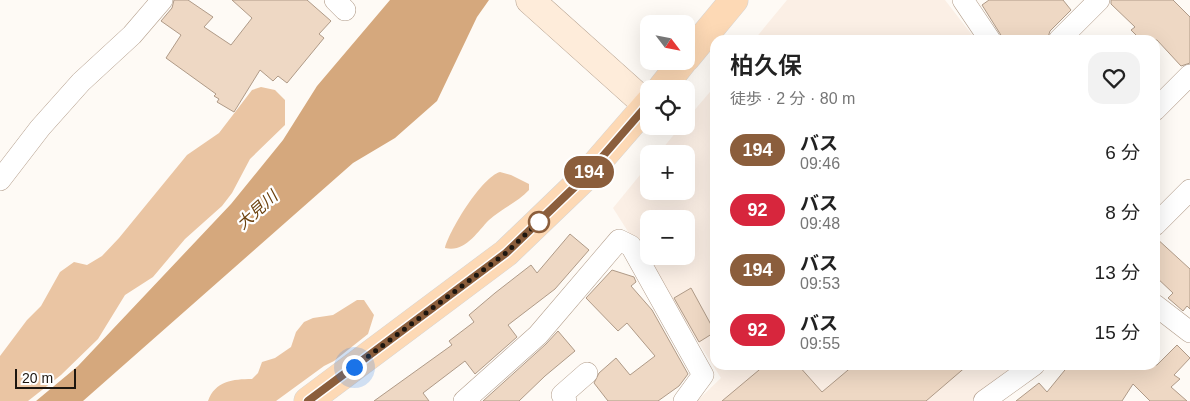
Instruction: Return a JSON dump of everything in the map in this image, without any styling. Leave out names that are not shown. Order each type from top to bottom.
[{"type":"main road","points":[[530,0],[611,74],[640,92]]},
{"type":"main road","points":[[695,47],[734,0]]},
{"type":"main road","points":[[668,80],[676,70]]},
{"type":"main road","points":[[308,401],[506,253],[583,179],[640,113]]},
{"type":"street","points":[[0,180],[40,128],[81,82],[132,35],[162,0]]},
{"type":"street","points":[[963,0],[987,35]]},
{"type":"street","points":[[1064,35],[1099,0]]},
{"type":"street","points":[[1160,105],[1190,75]]},
{"type":"street","points":[[1160,220],[1190,190]]},
{"type":"street","points":[[464,401],[538,335],[619,240],[631,246],[703,375],[684,401]]},
{"type":"street","points":[[1160,309],[1189,329]]},
{"type":"street","points":[[984,401],[1027,370]]},
{"type":"street","points":[[566,401],[562,395],[586,373]]},
{"type":"shaded area","points":[[787,0],[945,0],[972,35],[758,35]]},
{"type":"shaded area","points":[[261,87],[275,90],[285,100],[285,125],[250,159],[232,193],[222,206],[185,239],[153,277],[125,295],[98,339],[61,375],[28,401],[0,401],[0,356],[27,320],[41,306],[60,272],[74,262],[87,265],[102,256],[187,155],[219,133],[252,90]]},
{"type":"shaded area","points":[[710,92],[710,361],[649,265],[695,265],[695,210],[640,210],[640,250],[613,208],[640,175],[640,200],[695,200],[695,145],[665,145],[674,135],[695,135],[695,109]]},
{"type":"shaded area","points":[[500,172],[529,184],[529,190],[489,220],[465,245],[452,249],[445,248],[453,229],[476,193],[493,176]]},
{"type":"shaded area","points":[[357,300],[364,300],[374,315],[368,334],[334,361],[324,366],[276,401],[208,401],[211,394],[220,385],[225,382],[252,379],[258,373],[262,362],[275,358],[291,347],[296,332],[304,322],[313,318],[333,315]]},
{"type":"shaded area","points":[[716,370],[1013,370],[974,401],[697,401],[721,378]]},
{"type":"water","name":"大見川","points":[[390,0],[489,0],[477,17],[437,101],[395,138],[353,163],[83,401],[36,401],[78,366],[231,204],[283,140],[317,86]]},
{"type":"building","points":[[174,0],[188,0],[213,17],[204,27],[231,45],[252,18],[232,0],[307,0],[331,21],[319,34],[324,38],[287,83],[278,76],[273,81],[260,70],[234,112],[217,102],[219,99],[214,96],[216,94],[166,58],[181,35],[161,21],[172,8]]},
{"type":"building","points":[[989,0],[1063,0],[1071,10],[1050,31],[1049,35],[1001,35],[982,5]]},
{"type":"building","points":[[1111,0],[1173,0],[1190,17],[1190,63],[1181,66],[1160,43],[1160,35],[1136,35],[1131,30],[1135,27],[1111,4]]},
{"type":"building","points":[[570,234],[589,250],[555,289],[508,325],[517,337],[475,374],[465,361],[423,393],[429,401],[374,401],[452,345],[449,341],[474,322],[469,315],[495,293],[531,265],[537,273]]},
{"type":"building","points":[[1160,242],[1190,269],[1190,309],[1187,306],[1183,311],[1168,298],[1173,293],[1160,281]]},
{"type":"building","points":[[612,270],[634,277],[636,282],[631,286],[652,310],[688,374],[679,386],[658,401],[608,401],[594,383],[599,373],[616,358],[630,375],[655,356],[627,323],[618,331],[586,298]]},
{"type":"building","points":[[691,288],[710,323],[710,335],[699,342],[674,298]]},
{"type":"building","points":[[558,331],[575,351],[519,401],[483,401],[546,344]]},
{"type":"building","points":[[1177,345],[1190,358],[1174,375],[1180,379],[1171,387],[1187,401],[1150,401],[1133,384],[1122,401],[1016,401],[1039,383],[1047,392],[1065,370],[1160,370],[1160,362]]},
{"type":"building","points":[[759,370],[802,370],[822,392],[848,370],[962,370],[926,401],[722,401]]},
{"type":"bus line","name":"194","points":[[308,401],[506,253],[583,179],[640,113]]},
{"type":"route","points":[[354,367],[506,253],[544,217],[539,222]]}]
